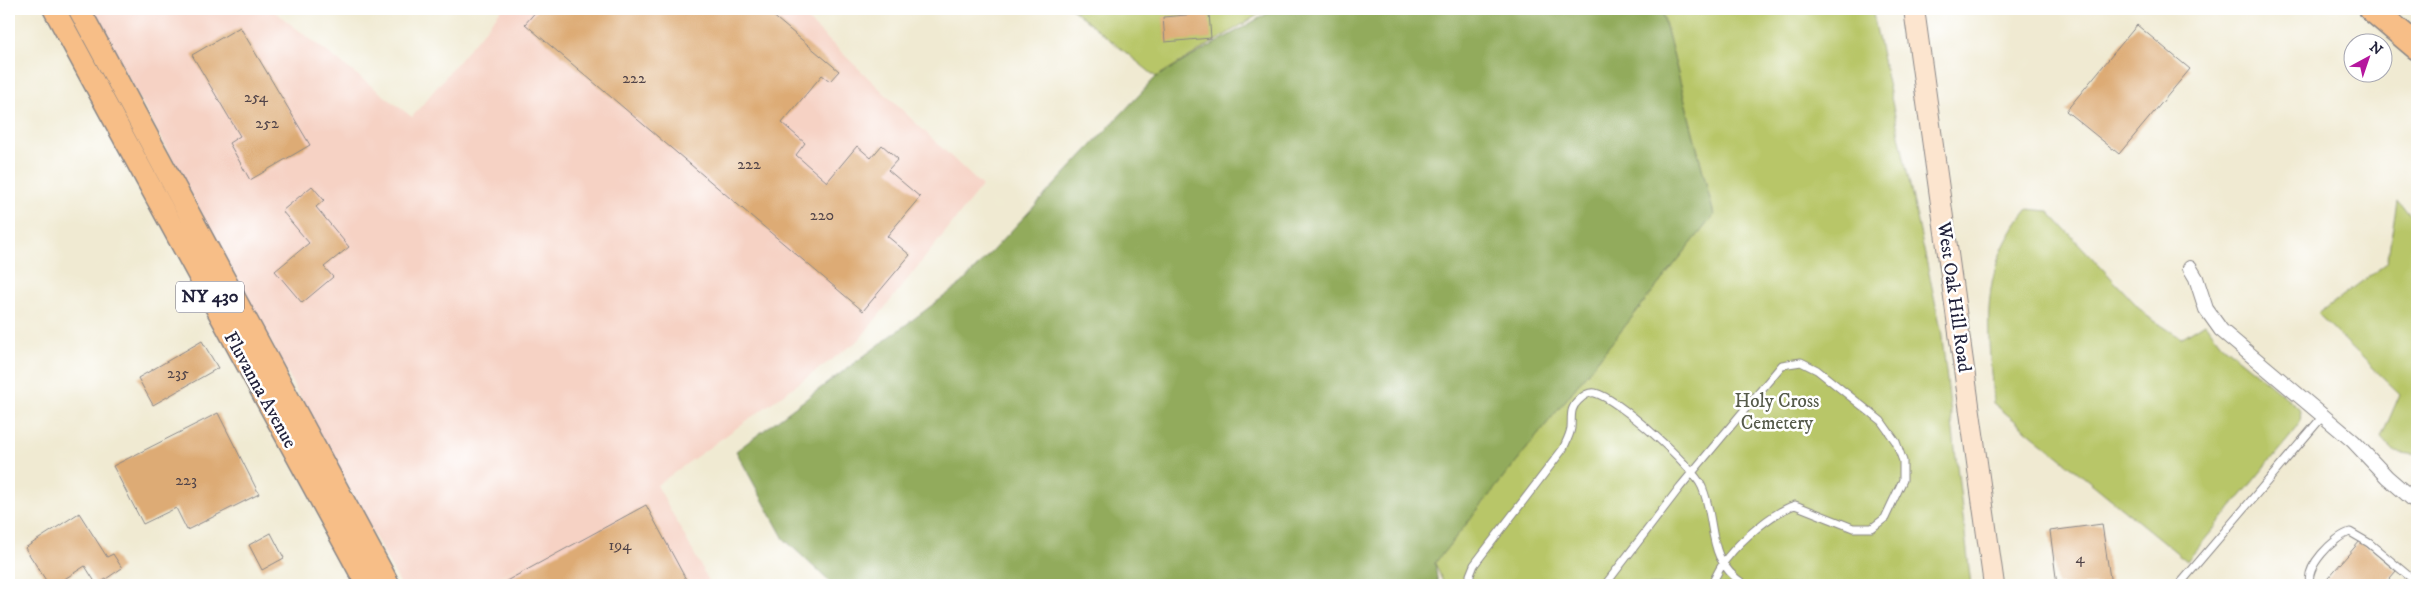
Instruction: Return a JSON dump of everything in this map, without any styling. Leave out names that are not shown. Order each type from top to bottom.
[{"type":"highway","points":[[2372,9],[2417,47]]},
{"type":"main road","name":"Fluvanna Avenue","points":[[54,9],[368,585]]},
{"type":"main road","name":"Fluvanna Avenue","points":[[79,9],[389,585]]},
{"type":"main road","name":"West Oak Hill Road","points":[[1914,9],[1994,585]]},
{"type":"street","points":[[2190,268],[2196,278],[2206,309],[2221,330],[2324,415],[2353,441],[2387,477],[2417,503]]},
{"type":"lane","points":[[1605,585],[1693,472],[1782,365],[1801,362],[1817,370],[1881,422],[1896,442],[1903,461],[1903,480],[1885,518],[1872,528],[1853,528],[1795,506],[1787,508],[1760,526],[1723,564],[1711,585]]},
{"type":"lane","points":[[1470,585],[1470,576],[1474,565],[1563,449],[1571,429],[1571,411],[1580,399],[1587,394],[1594,393],[1619,407],[1664,442],[1693,472],[1702,487],[1711,533],[1723,564],[1737,580],[1745,585]]},
{"type":"lane","points":[[2179,585],[2324,415]]},
{"type":"lane","points":[[2311,585],[2309,576],[2313,566],[2340,535],[2350,532],[2369,544],[2416,582]]},
{"type":"shaded area","points":[[91,9],[271,9],[412,117],[502,9],[796,9],[982,186],[859,340],[657,485],[711,585],[487,585],[559,542],[485,585],[401,585]]},
{"type":"green space","points":[[1072,9],[1268,9],[1156,77]]},
{"type":"green space","points":[[1275,9],[1669,9],[1662,11],[1714,215],[1435,563],[1438,585],[833,585],[784,539],[736,451],[962,283],[1156,77]]},
{"type":"green space","name":"Holy Cross Cemetery","points":[[1872,9],[1941,329],[1971,585],[1444,585],[1435,563],[1714,215],[1662,10]]},
{"type":"green space","points":[[2397,202],[2417,219],[2417,455],[2394,452],[2381,438],[2400,394],[2318,314],[2387,263]]},
{"type":"green space","points":[[2028,209],[2048,211],[2147,316],[2181,338],[2205,323],[2221,344],[2298,407],[2301,417],[2298,427],[2187,561],[1993,403],[1989,325],[1993,278],[2000,255],[2011,232]]},
{"type":"building","points":[[538,9],[765,9],[839,71],[830,81],[822,75],[782,123],[805,143],[796,155],[827,182],[857,146],[871,158],[882,145],[898,159],[888,170],[920,197],[887,236],[910,255],[863,311],[525,24]]},
{"type":"building","points":[[1209,13],[1211,38],[1165,42],[1163,17]]},
{"type":"building","points":[[2137,25],[2190,69],[2119,154],[2066,111]]},
{"type":"building","points":[[240,27],[310,145],[250,180],[229,143],[240,136],[192,55]]},
{"type":"building","points":[[312,186],[324,200],[316,207],[349,247],[324,267],[333,277],[302,303],[275,271],[309,243],[282,211]]},
{"type":"building","points":[[202,341],[218,368],[153,405],[138,378]]},
{"type":"building","points":[[218,413],[259,494],[187,530],[176,508],[143,524],[113,466]]},
{"type":"building","points":[[646,505],[689,585],[499,585]]},
{"type":"building","points":[[79,513],[107,557],[113,554],[122,568],[97,585],[85,566],[55,585],[49,585],[25,548]]},
{"type":"building","points":[[2102,524],[2111,585],[2057,585],[2050,531]]},
{"type":"building","points":[[271,533],[284,558],[262,570],[249,545]]},
{"type":"building","points":[[2360,541],[2396,571],[2384,585],[2322,585]]}]
